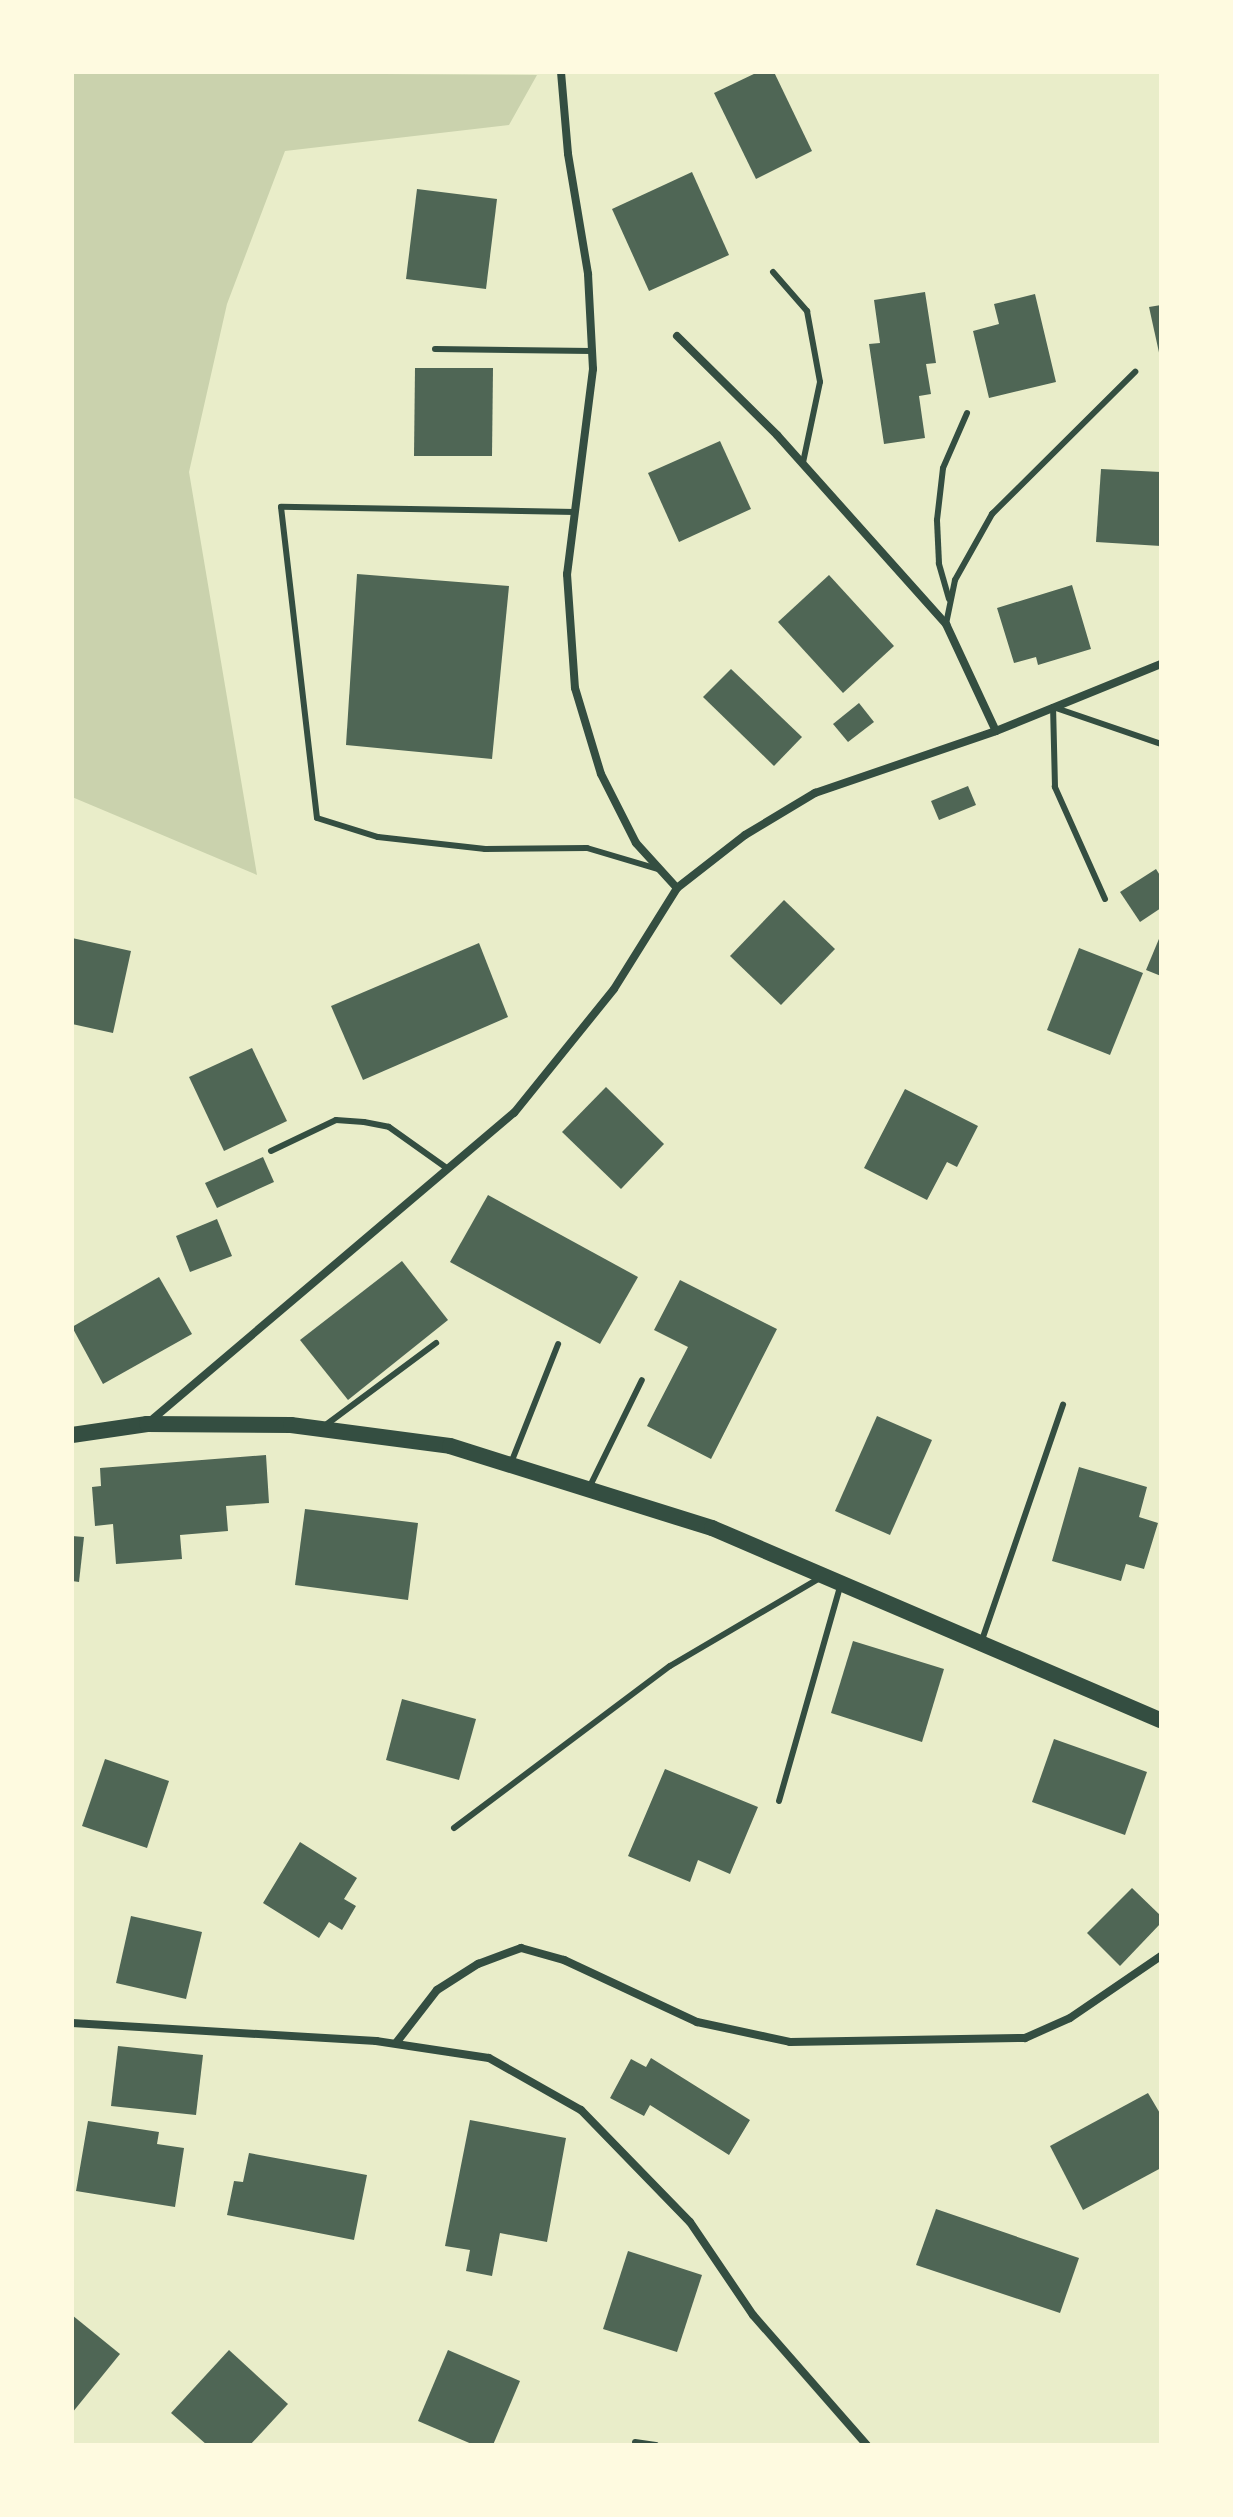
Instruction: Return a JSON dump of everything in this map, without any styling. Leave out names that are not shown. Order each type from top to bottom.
[{"type":"main road","points":[[72,1435],[147,1424],[321,1429],[450,1446],[712,1528],[1161,1720]]},
{"type":"street","points":[[561,72],[568,154],[588,274],[592,351],[567,574],[575,688],[601,774],[636,843],[677,888]]},
{"type":"street","points":[[677,336],[803,463],[946,624],[996,731]]},
{"type":"street","points":[[147,1424],[514,1113],[614,989],[677,888],[745,835],[815,793],[996,731],[1161,664]]},
{"type":"street","points":[[396,2043],[437,1990],[478,1964],[521,1948],[564,1960],[697,2022],[790,2042],[1025,2038],[1070,2018],[1161,1956]]},
{"type":"street","points":[[72,2023],[396,2043],[489,2058],[581,2110],[690,2222],[753,2315],[867,2445]]},
{"type":"lane","points":[[773,272],[807,311],[820,382],[803,463]]},
{"type":"lane","points":[[435,349],[592,351]]},
{"type":"lane","points":[[946,624],[955,580],[992,514],[1135,372]]},
{"type":"lane","points":[[950,603],[939,563],[937,520],[943,468],[967,413]]},
{"type":"lane","points":[[575,512],[281,507],[317,818],[378,837],[485,849],[587,848],[661,870]]},
{"type":"lane","points":[[1105,899],[1055,787],[1053,707],[1161,744]]},
{"type":"lane","points":[[271,1151],[336,1120],[364,1122],[389,1127],[448,1169]]},
{"type":"lane","points":[[321,1429],[436,1343]]},
{"type":"lane","points":[[510,1465],[558,1344]]},
{"type":"lane","points":[[588,1490],[642,1380]]},
{"type":"lane","points":[[981,1644],[1063,1405]]},
{"type":"lane","points":[[454,1828],[670,1666],[823,1576]]},
{"type":"lane","points":[[779,1801],[841,1584]]},
{"type":"lane","points":[[635,2442],[656,2445]]},
{"type":"green space","points":[[72,72],[537,75],[509,125],[285,151],[227,304],[189,472],[257,875],[72,797]]},
{"type":"building","points":[[758,72],[774,72],[812,151],[756,179],[714,93]]},
{"type":"building","points":[[692,172],[729,255],[649,291],[612,209]]},
{"type":"building","points":[[417,189],[497,199],[486,289],[406,279]]},
{"type":"building","points":[[925,292],[936,363],[926,364],[931,394],[919,396],[925,438],[884,444],[869,344],[880,343],[874,300]]},
{"type":"building","points":[[1035,294],[1056,382],[989,398],[973,331],[999,324],[994,304]]},
{"type":"building","points":[[1161,305],[1161,357],[1160,357],[1149,307]]},
{"type":"building","points":[[415,368],[493,368],[492,456],[414,456]]},
{"type":"building","points":[[720,441],[751,509],[679,542],[648,473]]},
{"type":"building","points":[[1101,469],[1161,472],[1161,546],[1096,542]]},
{"type":"building","points":[[357,574],[509,586],[492,759],[346,745]]},
{"type":"building","points":[[829,575],[894,646],[843,693],[778,622]]},
{"type":"building","points":[[1072,585],[1091,649],[1038,665],[1036,657],[1014,663],[997,608]]},
{"type":"building","points":[[731,669],[802,737],[774,766],[703,697]]},
{"type":"building","points":[[859,703],[874,722],[848,742],[833,724]]},
{"type":"building","points":[[968,786],[976,805],[939,820],[931,801]]},
{"type":"building","points":[[1156,869],[1161,877],[1161,908],[1140,922],[1120,892]]},
{"type":"building","points":[[784,900],[835,949],[781,1005],[730,956]]},
{"type":"building","points":[[1161,934],[1161,976],[1146,970]]},
{"type":"building","points":[[72,938],[131,951],[113,1033],[72,1024]]},
{"type":"building","points":[[479,943],[508,1017],[363,1080],[331,1006]]},
{"type":"building","points":[[1079,948],[1143,973],[1110,1055],[1047,1030]]},
{"type":"building","points":[[252,1048],[287,1121],[224,1151],[189,1077]]},
{"type":"building","points":[[606,1087],[664,1144],[621,1189],[562,1132]]},
{"type":"building","points":[[905,1089],[978,1126],[957,1167],[947,1162],[927,1200],[864,1168]]},
{"type":"building","points":[[263,1157],[274,1182],[217,1208],[205,1183]]},
{"type":"building","points":[[488,1195],[638,1277],[600,1344],[450,1262]]},
{"type":"building","points":[[217,1219],[232,1256],[190,1272],[176,1236]]},
{"type":"building","points":[[402,1261],[448,1320],[348,1400],[300,1340]]},
{"type":"building","points":[[159,1277],[192,1334],[103,1384],[72,1327]]},
{"type":"building","points":[[680,1280],[777,1329],[711,1459],[647,1426],[688,1347],[654,1330]]},
{"type":"building","points":[[877,1416],[932,1440],[890,1535],[835,1511]]},
{"type":"building","points":[[266,1455],[269,1503],[226,1506],[228,1531],[180,1535],[182,1559],[116,1564],[113,1524],[95,1526],[92,1487],[101,1486],[100,1468]]},
{"type":"building","points":[[1079,1467],[1147,1487],[1139,1517],[1158,1523],[1144,1569],[1126,1564],[1121,1581],[1052,1561]]},
{"type":"building","points":[[305,1509],[418,1523],[408,1600],[295,1585]]},
{"type":"building","points":[[72,1536],[84,1537],[79,1582],[72,1581]]},
{"type":"building","points":[[853,1641],[944,1669],[922,1742],[831,1713]]},
{"type":"building","points":[[402,1699],[476,1719],[459,1780],[386,1760]]},
{"type":"building","points":[[1054,1739],[1147,1772],[1125,1835],[1032,1802]]},
{"type":"building","points":[[105,1759],[169,1781],[147,1848],[82,1826]]},
{"type":"building","points":[[665,1769],[758,1807],[730,1874],[698,1860],[690,1882],[628,1856]]},
{"type":"building","points":[[300,1842],[357,1878],[344,1899],[356,1906],[342,1930],[329,1922],[319,1938],[263,1903]]},
{"type":"building","points":[[1132,1888],[1161,1916],[1161,1923],[1120,1966],[1087,1933]]},
{"type":"building","points":[[131,1916],[202,1932],[186,1999],[116,1983]]},
{"type":"building","points":[[118,2046],[203,2055],[196,2115],[111,2106]]},
{"type":"building","points":[[651,2058],[750,2120],[729,2155],[650,2105],[644,2116],[610,2098],[631,2059],[646,2067]]},
{"type":"building","points":[[1148,2093],[1161,2115],[1161,2168],[1083,2210],[1050,2146]]},
{"type":"building","points":[[470,2120],[566,2138],[547,2242],[500,2233],[492,2276],[466,2271],[470,2250],[445,2246]]},
{"type":"building","points":[[88,2121],[159,2132],[157,2144],[184,2148],[175,2207],[76,2191]]},
{"type":"building","points":[[249,2153],[367,2175],[354,2240],[227,2215],[234,2181],[243,2182]]},
{"type":"building","points":[[936,2209],[1079,2258],[1060,2313],[916,2265]]},
{"type":"building","points":[[628,2251],[702,2275],[677,2352],[603,2329]]},
{"type":"building","points":[[72,2315],[120,2354],[72,2413]]},
{"type":"building","points":[[229,2350],[288,2404],[250,2445],[207,2445],[171,2413]]},
{"type":"building","points":[[448,2350],[520,2381],[493,2445],[474,2445],[418,2421]]}]
